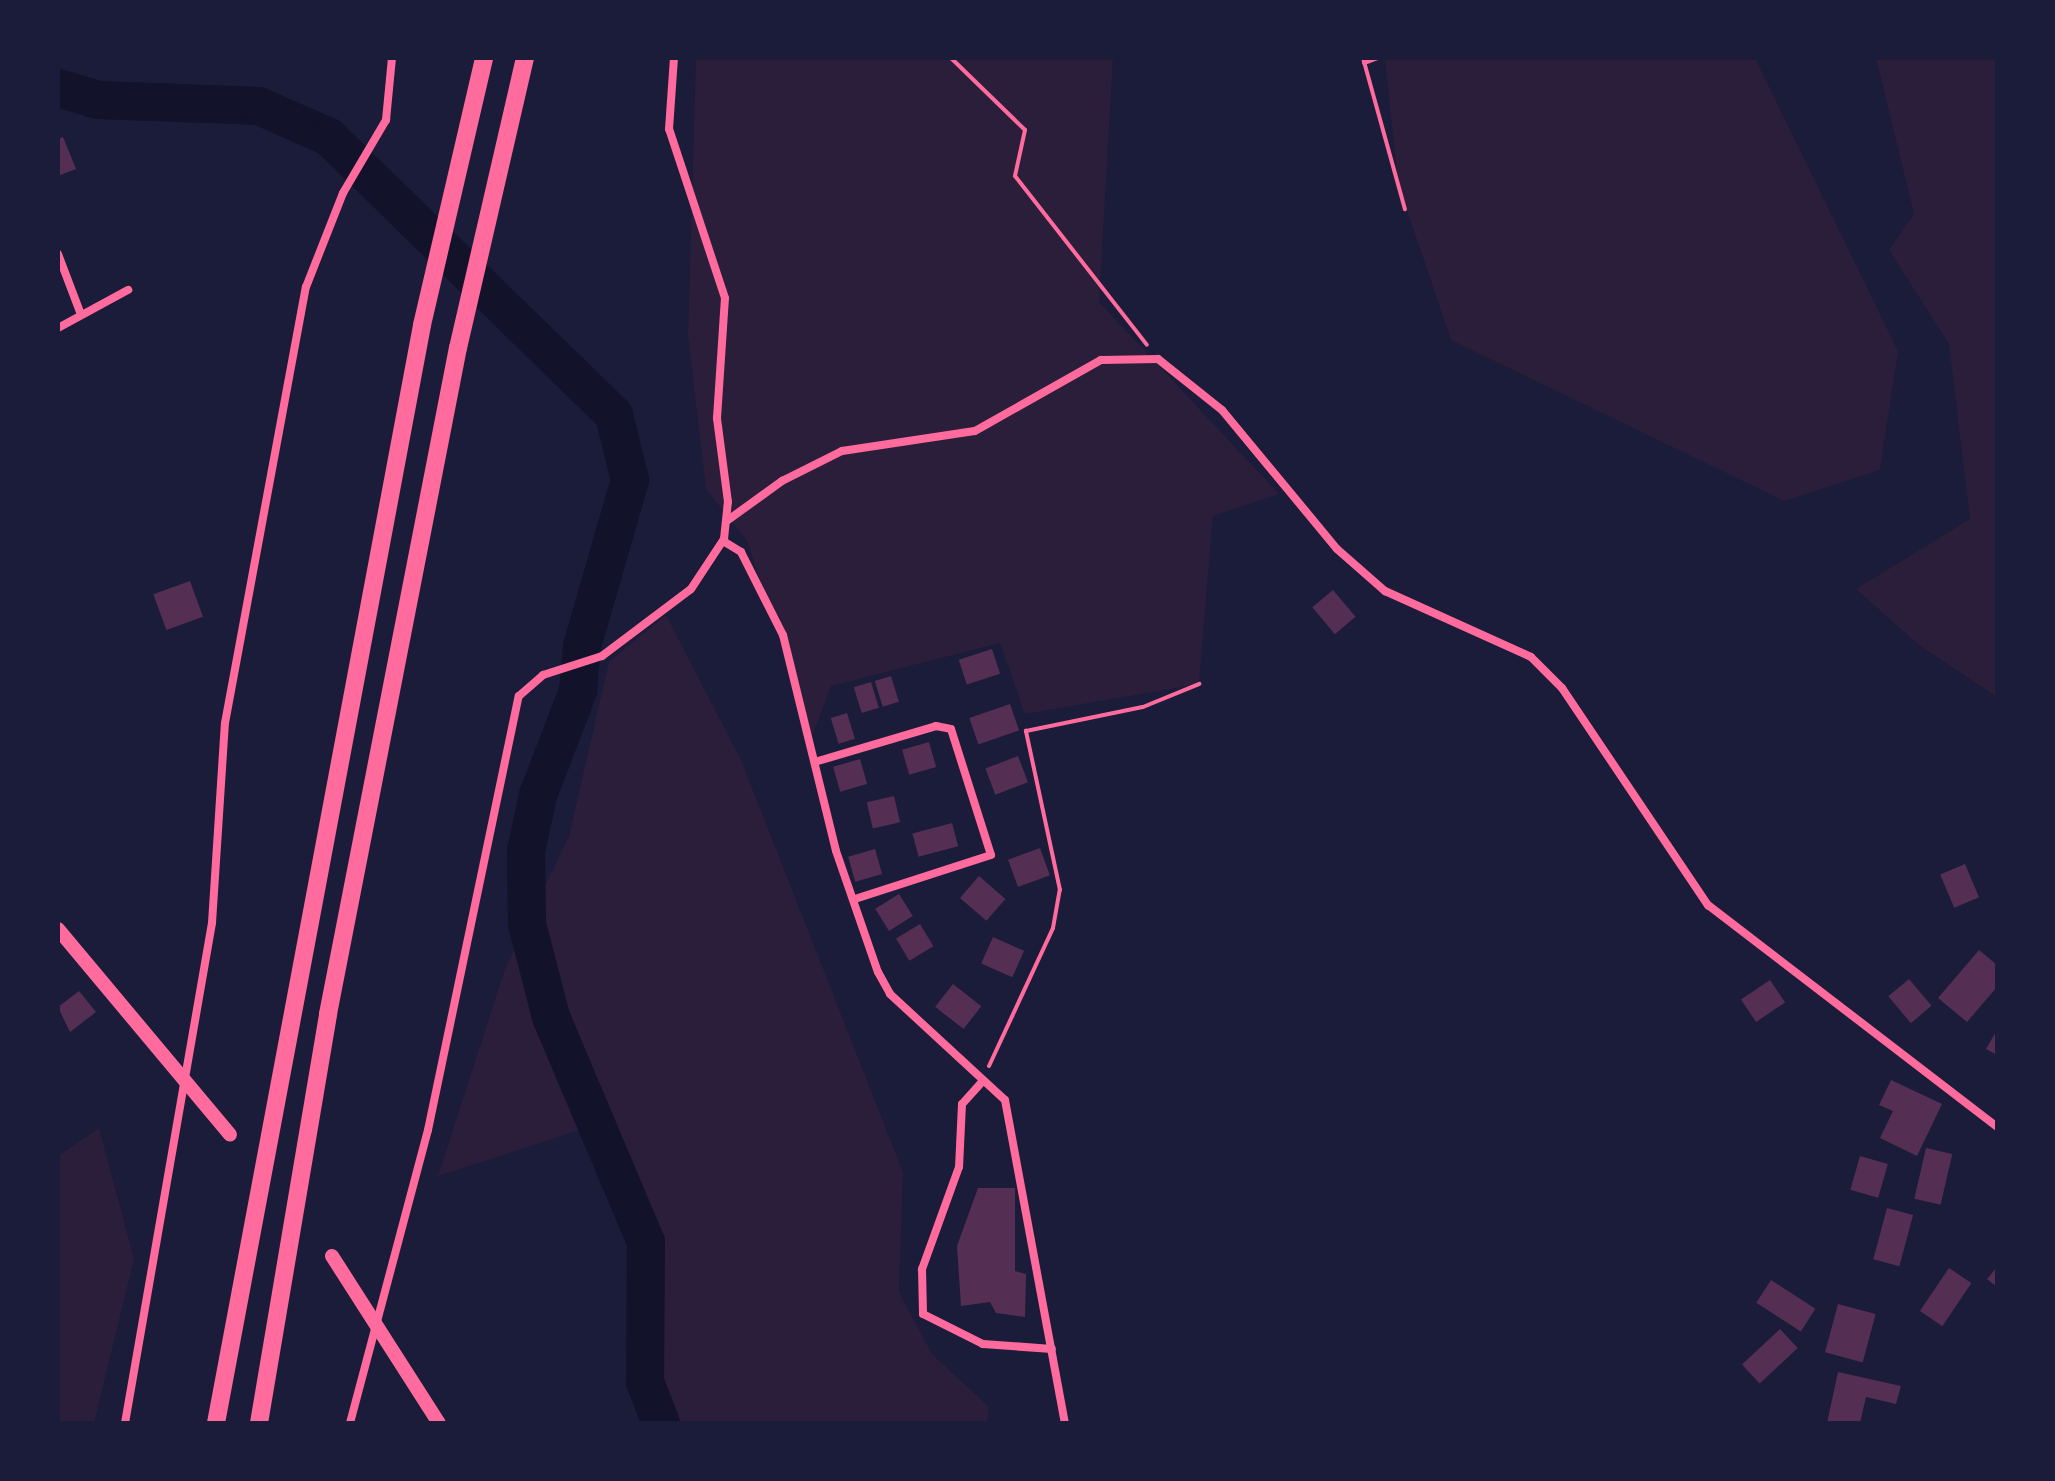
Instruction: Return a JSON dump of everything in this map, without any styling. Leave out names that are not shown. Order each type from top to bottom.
[{"type":"highway","points":[[216,1423],[422,325],[484,58]]},
{"type":"highway","points":[[259,1423],[328,1014],[458,348],[525,58]]},
{"type":"main road","points":[[58,929],[230,1135]]},
{"type":"main road","points":[[332,1256],[439,1423]]},
{"type":"street","points":[[125,1423],[182,1079],[212,923],[225,723],[306,287],[343,193],[365,162],[386,120],[392,58]]},
{"type":"street","points":[[350,1423],[428,1130],[519,696],[534,679],[602,656],[691,589],[723,541],[728,520],[717,436],[725,298],[669,129],[674,58]]},
{"type":"street","points":[[58,254],[80,312]]},
{"type":"street","points":[[58,328],[80,312],[128,290]]},
{"type":"street","points":[[728,520],[782,481],[842,451],[975,431],[1101,360],[1158,359],[1222,410],[1337,549],[1385,591],[1531,657],[1562,688],[1708,905],[1997,1127]]},
{"type":"street","points":[[723,541],[741,552],[783,635],[818,761],[836,851],[890,994],[981,1083],[1005,1100],[1065,1423]]},
{"type":"street","points":[[818,761],[936,726],[951,729],[991,855],[855,899]]},
{"type":"street","points":[[981,1083],[962,1104],[955,1142],[959,1167],[922,1269],[923,1314],[983,1344],[1052,1349]]},
{"type":"path","points":[[951,58],[1025,130],[1015,176],[1158,359]]},
{"type":"path","points":[[1378,58],[1364,61],[1405,209]]},
{"type":"path","points":[[981,1083],[1053,928],[1060,890],[1026,731],[1143,707],[1199,684]]},
{"type":"shaded area","points":[[696,58],[1113,58],[1099,302],[1279,494],[1213,516],[1199,684],[1025,714],[1000,643],[831,686],[812,737],[747,541],[706,489],[688,336]]},
{"type":"shaded area","points":[[1385,58],[1755,58],[1898,351],[1880,470],[1784,501],[1451,340],[1398,184]]},
{"type":"shaded area","points":[[1876,58],[1997,58],[1997,697],[1919,645],[1856,589],[1970,519],[1949,344],[1889,250],[1914,214]]},
{"type":"shaded area","points":[[666,615],[741,760],[903,1172],[899,1292],[932,1354],[989,1407],[987,1423],[674,1423],[651,1410],[646,1242],[580,1130],[438,1176],[505,969],[569,836],[609,662]]},
{"type":"shaded area","points":[[99,1128],[134,1259],[94,1423],[58,1423],[58,1156]]},
{"type":"building","points":[[63,137],[76,169],[58,176],[58,139]]},
{"type":"building","points":[[190,581],[203,617],[166,630],[153,594]]},
{"type":"building","points":[[1333,590],[1355,617],[1335,634],[1312,607]]},
{"type":"building","points":[[992,649],[1000,674],[967,685],[959,660]]},
{"type":"building","points":[[891,676],[899,702],[883,707],[875,681]]},
{"type":"building","points":[[871,682],[879,708],[862,713],[854,687]]},
{"type":"building","points":[[1010,704],[1019,730],[978,744],[969,718]]},
{"type":"building","points":[[847,713],[855,739],[839,744],[831,718]]},
{"type":"building","points":[[929,742],[936,767],[909,775],[902,750]]},
{"type":"building","points":[[1018,756],[1028,782],[995,795],[985,769]]},
{"type":"building","points":[[860,759],[867,784],[840,792],[833,767]]},
{"type":"building","points":[[894,796],[900,822],[873,829],[867,802]]},
{"type":"building","points":[[952,823],[958,846],[919,857],[912,834]]},
{"type":"building","points":[[1040,848],[1050,875],[1018,887],[1008,860]]},
{"type":"building","points":[[875,849],[882,874],[855,882],[848,857]]},
{"type":"building","points":[[1965,864],[1979,897],[1954,908],[1940,875]]},
{"type":"building","points":[[979,876],[1005,899],[986,921],[960,898]]},
{"type":"building","points":[[899,894],[913,916],[889,931],[875,909]]},
{"type":"building","points":[[920,924],[933,946],[909,961],[896,938]]},
{"type":"building","points":[[993,937],[1024,951],[1012,977],[981,963]]},
{"type":"building","points":[[1979,950],[1997,965],[1997,987],[1967,1022],[1938,998]]},
{"type":"building","points":[[1909,979],[1931,1006],[1911,1023],[1888,996]]},
{"type":"building","points":[[1770,980],[1785,1002],[1756,1022],[1741,1000]]},
{"type":"building","points":[[953,984],[981,1006],[964,1029],[935,1007]]},
{"type":"building","points":[[79,991],[96,1012],[70,1032],[58,1007]]},
{"type":"building","points":[[1997,1030],[1997,1055],[1986,1049]]},
{"type":"building","points":[[1891,1080],[1942,1104],[1917,1156],[1880,1138],[1893,1111],[1879,1105]]},
{"type":"building","points":[[1926,1148],[1952,1154],[1941,1205],[1914,1199]]},
{"type":"building","points":[[1860,1156],[1888,1164],[1878,1198],[1850,1190]]},
{"type":"building","points":[[978,1188],[1015,1188],[1015,1271],[1026,1274],[1025,1317],[996,1313],[990,1302],[961,1306],[957,1246]]},
{"type":"building","points":[[1887,1208],[1913,1215],[1899,1266],[1873,1259]]},
{"type":"building","points":[[1997,1267],[1997,1287],[1987,1279]]},
{"type":"building","points":[[1949,1268],[1971,1283],[1942,1326],[1920,1311]]},
{"type":"building","points":[[1771,1280],[1815,1309],[1801,1332],[1756,1303]]},
{"type":"building","points":[[1838,1304],[1876,1314],[1863,1362],[1825,1352]]},
{"type":"building","points":[[1780,1329],[1798,1348],[1760,1383],[1742,1364]]},
{"type":"building","points":[[1838,1372],[1901,1386],[1896,1404],[1866,1397],[1860,1423],[1827,1423]]},
{"type":"waterway","points":[[58,88],[98,100],[259,106],[329,137],[614,415],[630,480],[582,646],[578,691],[538,795],[526,851],[527,924],[551,1017],[646,1242],[645,1382],[661,1423]]}]
